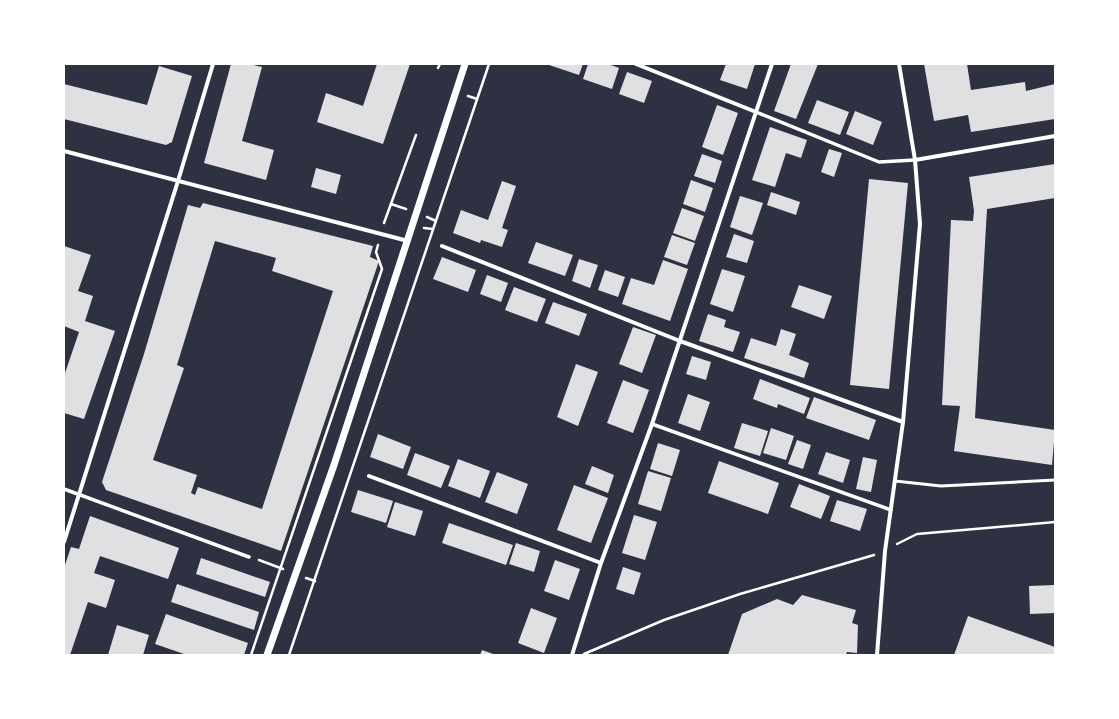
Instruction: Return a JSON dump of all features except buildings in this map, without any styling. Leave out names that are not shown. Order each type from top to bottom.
[{"type":"street","points":[[64,542],[178,181],[213,64]]},
{"type":"street","points":[[267,655],[334,464],[465,64]]},
{"type":"street","points":[[636,64],[879,162],[915,160],[1055,136]]},
{"type":"street","points":[[572,655],[601,563],[652,424],[772,64]]},
{"type":"street","points":[[877,655],[885,551],[903,422],[920,224],[915,160],[899,64]]},
{"type":"street","points":[[64,151],[380,235],[408,241]]},
{"type":"street","points":[[442,246],[680,341],[903,422]]},
{"type":"street","points":[[652,424],[891,510]]},
{"type":"street","points":[[369,476],[601,563]]},
{"type":"street","points":[[64,489],[249,557]]},
{"type":"lane","points":[[895,481],[941,486],[1055,480]]},
{"type":"path","points":[[438,68],[440,64]]},
{"type":"path","points":[[289,655],[489,64]]},
{"type":"path","points":[[468,96],[477,99]]},
{"type":"path","points":[[251,655],[382,269],[376,252],[380,235],[416,135]]},
{"type":"path","points":[[582,655],[671,617],[740,594],[863,560],[885,551],[917,534],[1055,522]]},
{"type":"path","points":[[249,557],[281,569]]}]
